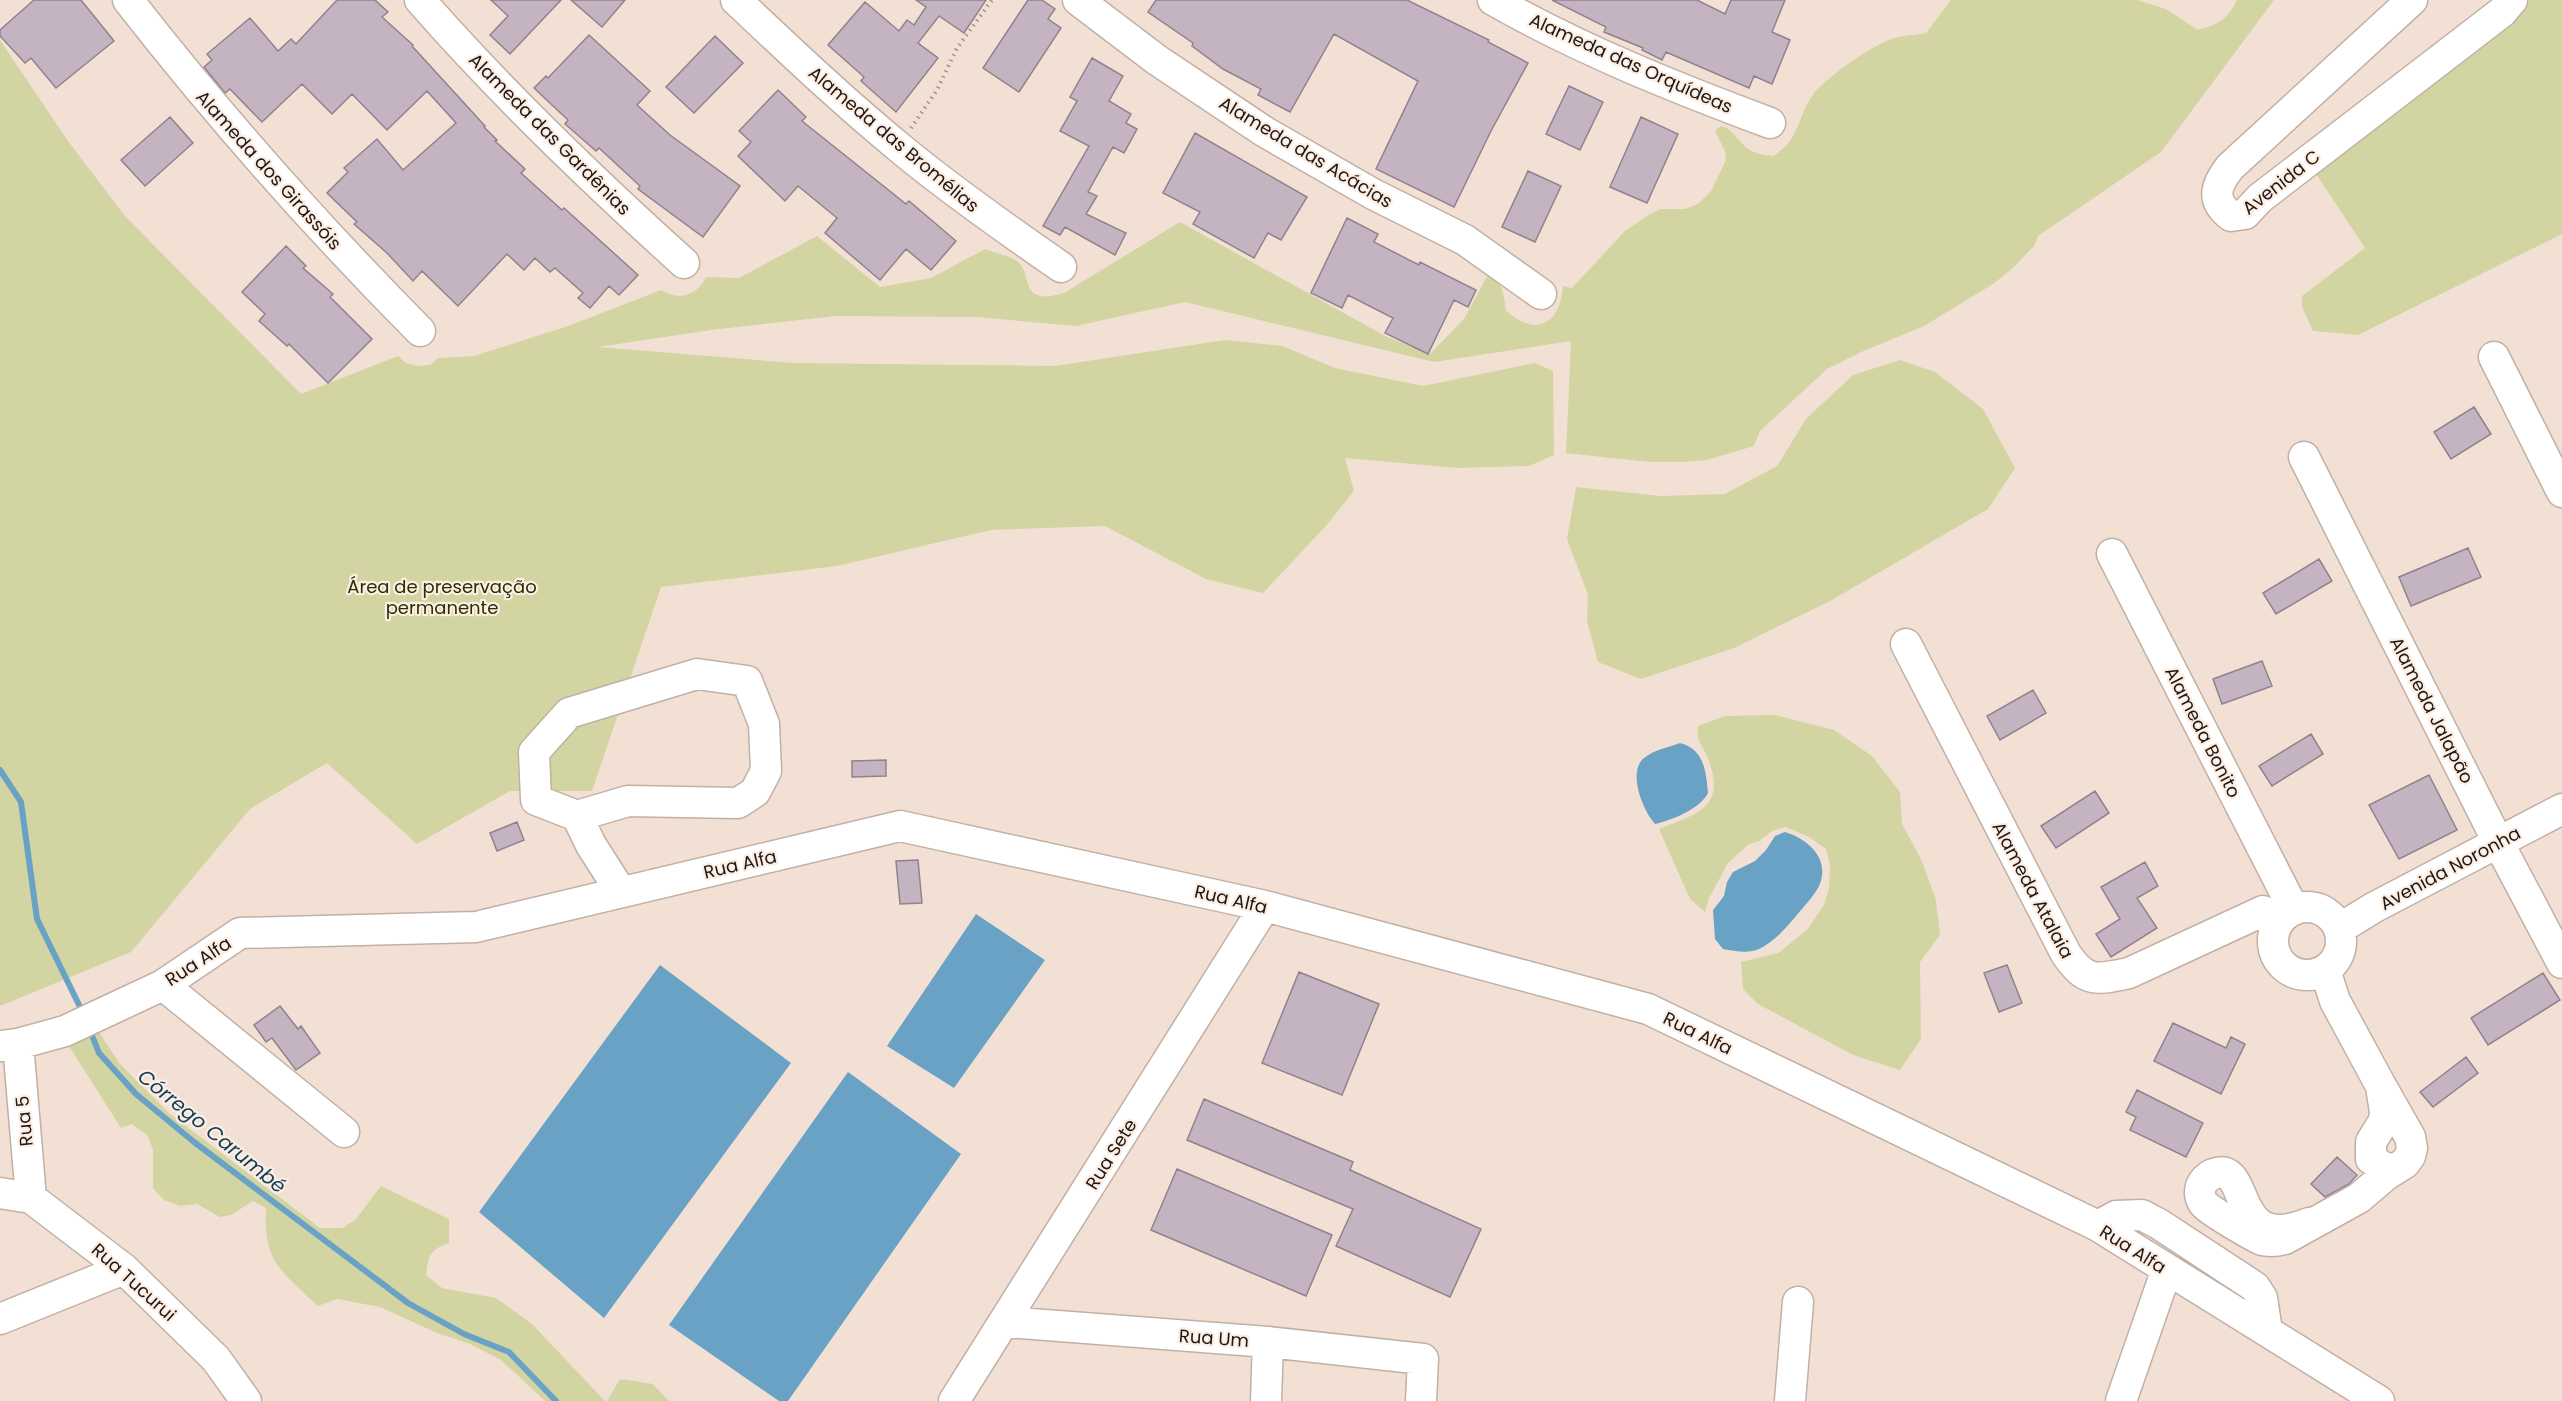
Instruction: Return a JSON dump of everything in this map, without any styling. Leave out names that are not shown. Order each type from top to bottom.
[{"type":"street","name":"Alameda dos Girassóis","points":[[128,0],[204,98],[288,193],[420,331]]},
{"type":"street","name":"Alameda das Gardênias","points":[[420,0],[530,118],[599,186],[684,263]]},
{"type":"street","name":"Alameda das Bromélias","points":[[736,0],[830,88],[897,146],[980,211],[1061,267]]},
{"type":"street","name":"Alameda das Acácias","points":[[1078,0],[1157,60],[1265,132],[1373,194],[1465,240],[1541,294]]},
{"type":"street","name":"Alameda das Orquídeas","points":[[1493,0],[1613,59],[1683,90],[1770,123]]},
{"type":"street","name":"Avenida C","points":[[2412,0],[2230,166],[2220,180],[2217,194],[2220,208],[2231,216],[2245,214],[2260,198],[2502,12],[2512,0]]},
{"type":"street","points":[[2494,357],[2562,492]]},
{"type":"street","name":"Alameda Jalapão","points":[[2304,457],[2498,842],[2562,963]]},
{"type":"street","name":"Alameda Bonito","points":[[2112,554],[2287,915]]},
{"type":"street","name":"Alameda Atalaia","points":[[1906,644],[2066,954],[2078,971],[2092,978],[2129,973],[2262,912],[2287,915]]},
{"type":"street","points":[[577,816],[628,801],[738,803],[755,792],[766,771],[764,724],[747,681],[697,674],[569,713],[534,752],[536,800],[577,816],[591,845],[621,892]]},
{"type":"street","name":"Avenida Noronha","points":[[2339,929],[2373,908],[2562,809]]},
{"type":"street","name":"Rua Alfa","points":[[9,1045],[65,1030],[163,985],[240,933],[476,927],[900,826],[1265,906],[1648,1009],[2098,1226],[2379,1401]]},
{"type":"street","name":"Rua Sete","points":[[954,1401],[1006,1322],[1265,906]]},
{"type":"street","points":[[2315,908],[2325,912],[2339,929],[2341,940],[2339,952],[2334,962],[2325,970],[2305,975],[2294,973],[2278,960],[2273,939],[2287,915],[2315,908]]},
{"type":"street","points":[[2309,1223],[2359,1198],[2383,1163],[2405,1163],[2412,1148],[2410,1137],[2335,1001],[2325,970]]},
{"type":"street","points":[[163,985],[344,1132]]},
{"type":"street","name":"Rua 5","points":[[9,1045],[31,1198]]},
{"type":"street","name":"Rua Tucurui","points":[[0,1193],[31,1198],[124,1269],[216,1359],[246,1401]]},
{"type":"street","points":[[2098,1226],[2116,1216],[2132,1214],[2142,1215],[2160,1224],[2255,1287],[2262,1298],[2266,1331]]},
{"type":"street","points":[[0,1319],[124,1269]]},
{"type":"street","points":[[2121,1401],[2167,1269]]},
{"type":"street","points":[[1790,1401],[1798,1302]]},
{"type":"street","name":"Rua Um","points":[[1006,1322],[1268,1342],[1423,1359],[1422,1401]]},
{"type":"street","points":[[1266,1401],[1268,1342]]},
{"type":"path","points":[[897,146],[918,120],[937,90],[957,48],[992,0]]},
{"type":"green space","name":"Área de preservação permanente","points":[[1951,0],[2137,0],[2166,9],[2198,30],[2222,20],[2237,0],[2274,0],[2161,152],[2038,236],[2034,246],[2013,268],[1993,284],[1924,326],[1827,369],[1760,431],[1754,446],[1707,460],[1649,462],[1566,453],[1571,341],[1434,362],[1185,302],[1076,326],[975,317],[835,316],[711,330],[598,347],[794,363],[1055,366],[1225,340],[1282,346],[1335,368],[1423,386],[1535,363],[1553,371],[1554,455],[1529,466],[1458,468],[1345,458],[1354,491],[1325,527],[1263,593],[1206,579],[1105,526],[991,530],[837,566],[661,587],[592,791],[510,791],[417,844],[327,763],[250,809],[131,952],[0,1006],[0,40],[68,141],[125,216],[301,394],[398,356],[406,363],[417,366],[430,365],[438,358],[474,356],[571,325],[661,290],[674,295],[687,295],[698,289],[706,277],[739,278],[817,236],[880,287],[931,278],[985,249],[1017,261],[1033,292],[1039,296],[1049,296],[1064,293],[1180,222],[1385,336],[1430,354],[1464,319],[1489,273],[1500,285],[1506,311],[1527,324],[1545,323],[1557,310],[1563,286],[1572,288],[1625,231],[1660,209],[1685,209],[1698,204],[1711,191],[1726,160],[1725,151],[1715,131],[1721,126],[1732,132],[1748,149],[1773,156],[1782,150],[1793,136],[1812,96],[1827,80],[1863,54],[1886,41],[1926,33]]},
{"type":"green space","points":[[2528,0],[2562,0],[2562,234],[2358,335],[2313,331],[2302,307],[2302,296],[2365,248],[2316,174],[2377,124],[2450,71]]},
{"type":"green space","points":[[1900,360],[1935,372],[1983,409],[2015,468],[1988,509],[1832,600],[1734,648],[1641,679],[1598,662],[1587,621],[1588,595],[1567,539],[1576,487],[1661,496],[1725,494],[1777,466],[1806,419],[1853,375]]},
{"type":"green space","points":[[1775,715],[1834,730],[1872,756],[1900,792],[1902,824],[1922,861],[1936,900],[1940,935],[1920,962],[1921,1039],[1900,1070],[1853,1055],[1758,1004],[1743,989],[1741,962],[1778,953],[1807,930],[1824,905],[1829,888],[1830,865],[1826,849],[1809,837],[1786,827],[1772,831],[1759,841],[1749,844],[1728,863],[1709,898],[1705,912],[1690,899],[1659,829],[1696,814],[1710,800],[1714,790],[1707,756],[1699,741],[1698,726],[1725,716]]},
{"type":"green space","points":[[97,1029],[120,1064],[170,1114],[320,1228],[343,1228],[356,1219],[381,1186],[449,1219],[449,1243],[437,1248],[431,1254],[426,1275],[442,1288],[496,1298],[532,1324],[605,1401],[545,1401],[501,1360],[468,1343],[437,1333],[380,1307],[337,1299],[318,1306],[284,1274],[277,1264],[271,1254],[268,1241],[266,1208],[253,1201],[231,1215],[220,1217],[197,1204],[180,1206],[164,1200],[153,1188],[153,1150],[148,1136],[132,1124],[121,1128],[67,1043]]},
{"type":"green space","points":[[620,1379],[653,1384],[669,1401],[607,1401]]},
{"type":"water","points":[[1680,743],[1694,750],[1699,756],[1705,769],[1708,793],[1692,809],[1655,824],[1646,810],[1639,791],[1637,772],[1639,764],[1652,753]]},
{"type":"water","points":[[1785,832],[1809,845],[1820,859],[1822,876],[1819,886],[1789,924],[1765,946],[1746,952],[1723,949],[1715,939],[1713,910],[1724,896],[1727,882],[1733,872],[1755,861],[1775,836]]},
{"type":"water","points":[[976,914],[1045,960],[954,1088],[887,1046]]},
{"type":"water","points":[[660,965],[791,1063],[604,1318],[479,1212]]},
{"type":"water","points":[[848,1072],[961,1154],[788,1401],[779,1401],[669,1325]]},
{"type":"building","points":[[34,0],[81,0],[114,41],[56,88],[31,58],[25,63],[0,36],[0,30]]},
{"type":"building","points":[[337,0],[375,0],[388,12],[382,17],[413,45],[497,140],[495,141],[525,169],[521,173],[562,210],[564,208],[638,275],[619,295],[609,286],[590,308],[578,298],[583,293],[555,268],[550,272],[535,258],[524,270],[507,254],[458,306],[422,271],[413,281],[387,253],[354,224],[357,222],[327,193],[348,172],[344,168],[377,139],[403,170],[456,123],[427,91],[387,130],[352,94],[332,114],[302,84],[262,122],[230,89],[225,93],[204,67],[212,60],[207,54],[250,18],[278,51],[291,39],[296,44]]},
{"type":"building","points":[[491,0],[561,0],[510,54],[490,35],[508,16]]},
{"type":"building","points":[[571,0],[625,0],[602,27]]},
{"type":"building","points":[[916,0],[986,0],[964,33],[939,16],[918,43],[938,58],[896,112],[861,81],[864,77],[828,45],[865,2],[899,31],[907,20],[914,25],[926,7]]},
{"type":"building","points":[[1028,0],[1042,0],[1055,9],[1048,19],[1061,28],[1019,92],[983,68]]},
{"type":"building","points":[[1156,0],[1407,0],[1489,40],[1488,42],[1528,63],[1491,131],[1454,207],[1376,169],[1418,81],[1334,34],[1290,112],[1258,95],[1261,89],[1223,69],[1192,46],[1193,43],[1148,12]]},
{"type":"building","points":[[1552,0],[1697,0],[1725,14],[1731,0],[1785,0],[1772,32],[1790,40],[1772,84],[1754,76],[1749,88],[1666,52],[1662,60],[1642,50],[1643,48],[1604,32],[1606,27]]},
{"type":"building","points":[[589,35],[650,91],[637,105],[670,135],[740,186],[703,237],[638,189],[640,186],[599,148],[596,151],[565,124],[568,120],[534,88],[546,76],[548,78]]},
{"type":"building","points":[[715,36],[743,63],[694,113],[666,87]]},
{"type":"building","points":[[1092,58],[1123,76],[1109,101],[1131,114],[1126,123],[1137,129],[1124,153],[1113,147],[1088,192],[1097,196],[1086,214],[1126,233],[1115,255],[1065,227],[1060,235],[1043,226],[1089,146],[1060,131],[1077,101],[1070,97]]},
{"type":"building","points":[[1569,86],[1603,102],[1580,150],[1546,134]]},
{"type":"building","points":[[778,90],[806,117],[802,121],[906,204],[909,201],[956,241],[931,270],[906,249],[880,280],[825,233],[837,218],[798,186],[785,201],[738,156],[751,142],[739,131]]},
{"type":"building","points":[[170,117],[193,143],[145,186],[121,160]]},
{"type":"building","points":[[1641,117],[1678,134],[1647,203],[1610,187]]},
{"type":"building","points":[[1195,133],[1307,197],[1281,240],[1268,233],[1254,258],[1193,224],[1200,212],[1163,193]]},
{"type":"building","points":[[1528,171],[1561,186],[1535,242],[1502,227]]},
{"type":"building","points":[[1347,218],[1378,234],[1374,242],[1476,290],[1468,307],[1454,300],[1428,354],[1385,333],[1393,318],[1348,295],[1342,308],[1311,293]]},
{"type":"building","points":[[286,246],[306,266],[303,268],[333,294],[330,297],[372,339],[328,383],[289,344],[287,346],[259,321],[265,314],[242,292]]},
{"type":"building","points":[[2474,407],[2491,434],[2451,459],[2434,432]]},
{"type":"building","points":[[2468,548],[2481,577],[2411,606],[2399,577]]},
{"type":"building","points":[[2319,559],[2332,581],[2276,614],[2263,593]]},
{"type":"building","points":[[2262,661],[2272,686],[2222,704],[2213,679]]},
{"type":"building","points":[[2033,690],[2046,713],[2000,740],[1987,716]]},
{"type":"building","points":[[2311,734],[2323,754],[2272,786],[2259,766]]},
{"type":"building","points":[[886,760],[886,776],[852,777],[852,761]]},
{"type":"building","points":[[2429,775],[2457,830],[2399,859],[2369,805]]},
{"type":"building","points":[[2095,791],[2109,813],[2056,848],[2041,826]]},
{"type":"building","points":[[517,822],[524,840],[497,851],[490,833]]},
{"type":"building","points":[[918,860],[922,903],[900,904],[896,861]]},
{"type":"building","points":[[2145,862],[2158,886],[2137,898],[2157,928],[2111,957],[2096,934],[2120,919],[2101,887]]},
{"type":"building","points":[[2007,965],[2022,1003],[1999,1012],[1984,973]]},
{"type":"building","points":[[1299,972],[1379,1004],[1342,1095],[1262,1063]]},
{"type":"building","points":[[2543,973],[2560,1000],[2488,1045],[2471,1018]]},
{"type":"building","points":[[280,1006],[298,1029],[301,1026],[320,1053],[296,1070],[272,1038],[266,1042],[254,1025]]},
{"type":"building","points":[[2173,1023],[2226,1048],[2231,1037],[2245,1044],[2221,1094],[2154,1061]]},
{"type":"building","points":[[2466,1057],[2478,1073],[2433,1107],[2420,1092]]},
{"type":"building","points":[[2137,1090],[2203,1123],[2186,1157],[2130,1130],[2136,1117],[2126,1112]]},
{"type":"building","points":[[1204,1099],[1353,1162],[1350,1170],[1481,1229],[1450,1297],[1336,1246],[1353,1209],[1187,1140]]},
{"type":"building","points":[[2337,1157],[2357,1175],[2349,1184],[2325,1197],[2311,1184]]},
{"type":"building","points":[[1177,1169],[1332,1235],[1306,1296],[1151,1230]]},
{"type":"waterway","name":"Córrego Carumbé","points":[[0,770],[21,802],[37,919],[83,1013]]},
{"type":"waterway","name":"Córrego Carumbé","points":[[89,1028],[99,1053],[136,1094],[194,1142],[408,1303],[464,1334],[509,1352],[556,1401]]}]
